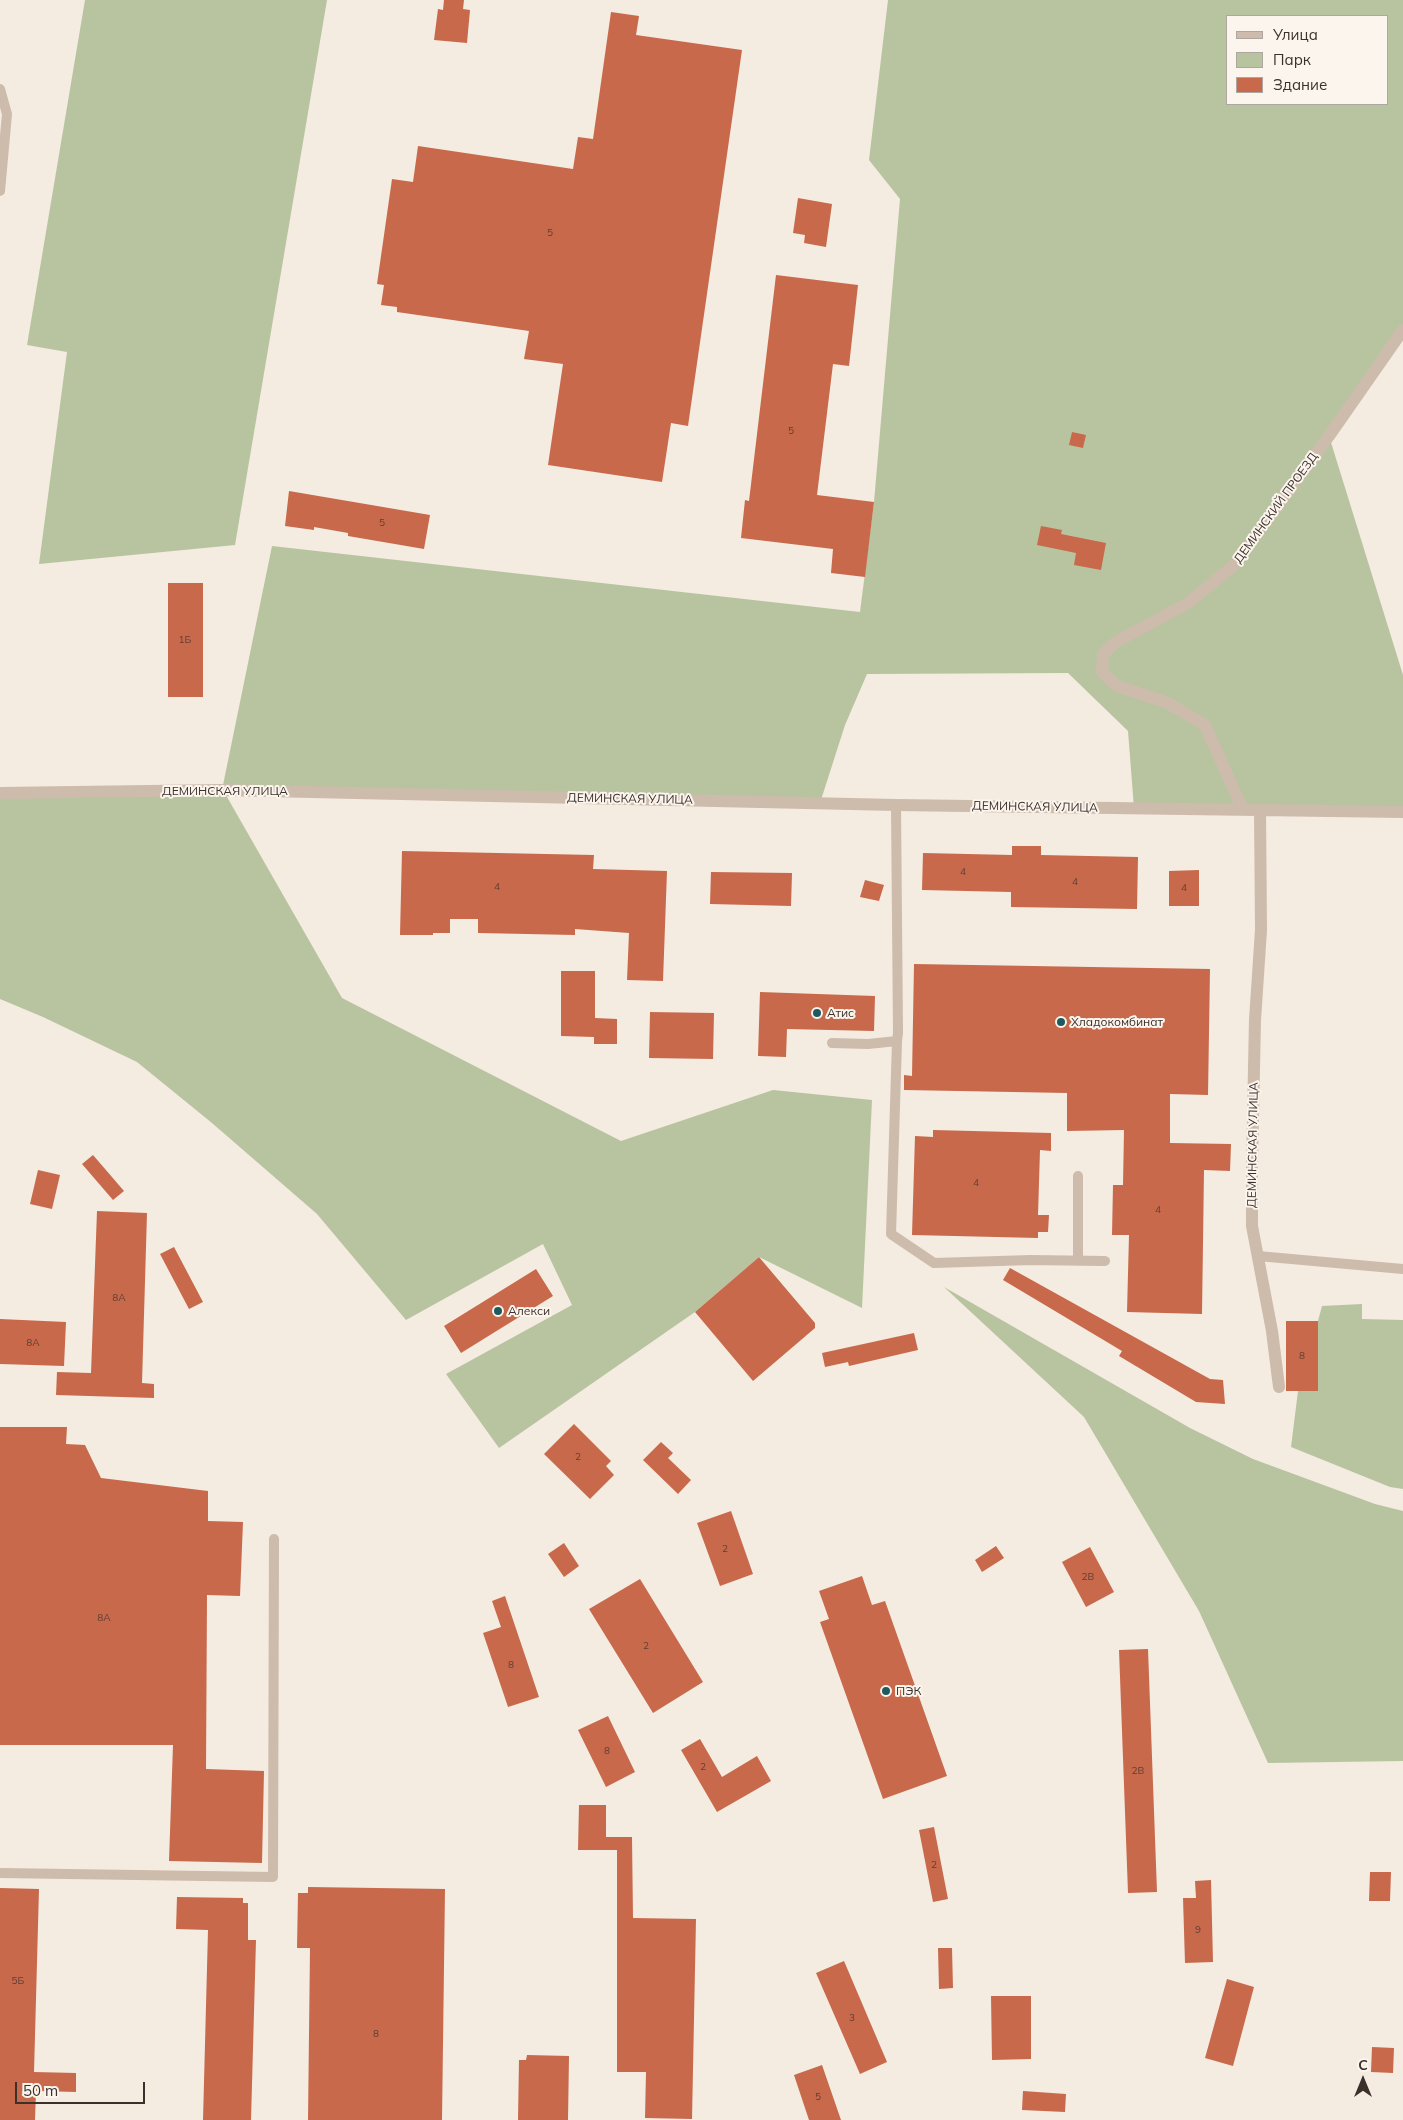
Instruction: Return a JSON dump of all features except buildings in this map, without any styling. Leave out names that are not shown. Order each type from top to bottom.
[{"type":"street","name":"ДЕМИНСКИЙ ПРОЕЗД","points":[[1243,810],[1205,726],[1168,703],[1117,686],[1102,672],[1103,654],[1116,642],[1188,603],[1234,566],[1329,436],[1403,330]]},
{"type":"street","name":"ДЕМИНСКАЯ УЛИЦА","points":[[0,793],[222,790],[896,805],[1403,812]]},
{"type":"street","name":"ДЕМИНСКАЯ УЛИЦА","points":[[1260,810],[1261,930],[1255,1020],[1252,1226],[1272,1331],[1280,1387]]},
{"type":"lane","points":[[0,89],[7,114],[0,191]]},
{"type":"lane","points":[[896,805],[898,1024],[891,1234],[934,1263],[1031,1260],[1105,1261]]},
{"type":"lane","points":[[832,1043],[868,1044],[897,1041]]},
{"type":"lane","points":[[1078,1176],[1078,1260]]},
{"type":"lane","points":[[1258,1256],[1403,1269]]},
{"type":"lane","points":[[0,1873],[273,1877],[274,1539]]},
{"type":"green space","points":[[85,0],[327,0],[235,545],[39,564],[67,352],[27,345]]},
{"type":"green space","points":[[888,0],[1403,0],[1403,330],[1329,436],[1403,675],[1403,812],[1134,808],[1128,731],[1068,673],[867,674],[845,725],[820,803],[223,790],[342,998],[621,1141],[773,1090],[872,1100],[862,1308],[759,1257],[695,1312],[499,1448],[446,1374],[572,1305],[543,1244],[406,1320],[317,1214],[212,1123],[137,1062],[43,1017],[0,999],[0,793],[222,790],[272,546],[860,612],[874,502],[900,199],[869,160]]},
{"type":"green space","points":[[944,1287],[1190,1428],[1253,1459],[1375,1504],[1403,1511],[1403,1761],[1268,1763],[1199,1611],[1084,1417]]},
{"type":"green space","points":[[1362,1304],[1362,1319],[1403,1320],[1403,1489],[1390,1487],[1291,1447],[1298,1391],[1318,1391],[1318,1321],[1322,1306]]},
{"type":"place","name":"Атис","points":[[817,1013]]},
{"type":"place","name":"Хладокомбинат","points":[[1061,1022]]},
{"type":"place","name":"Алекси","points":[[498,1311]]},
{"type":"place","name":"ПЭК","points":[[886,1691]]}]
